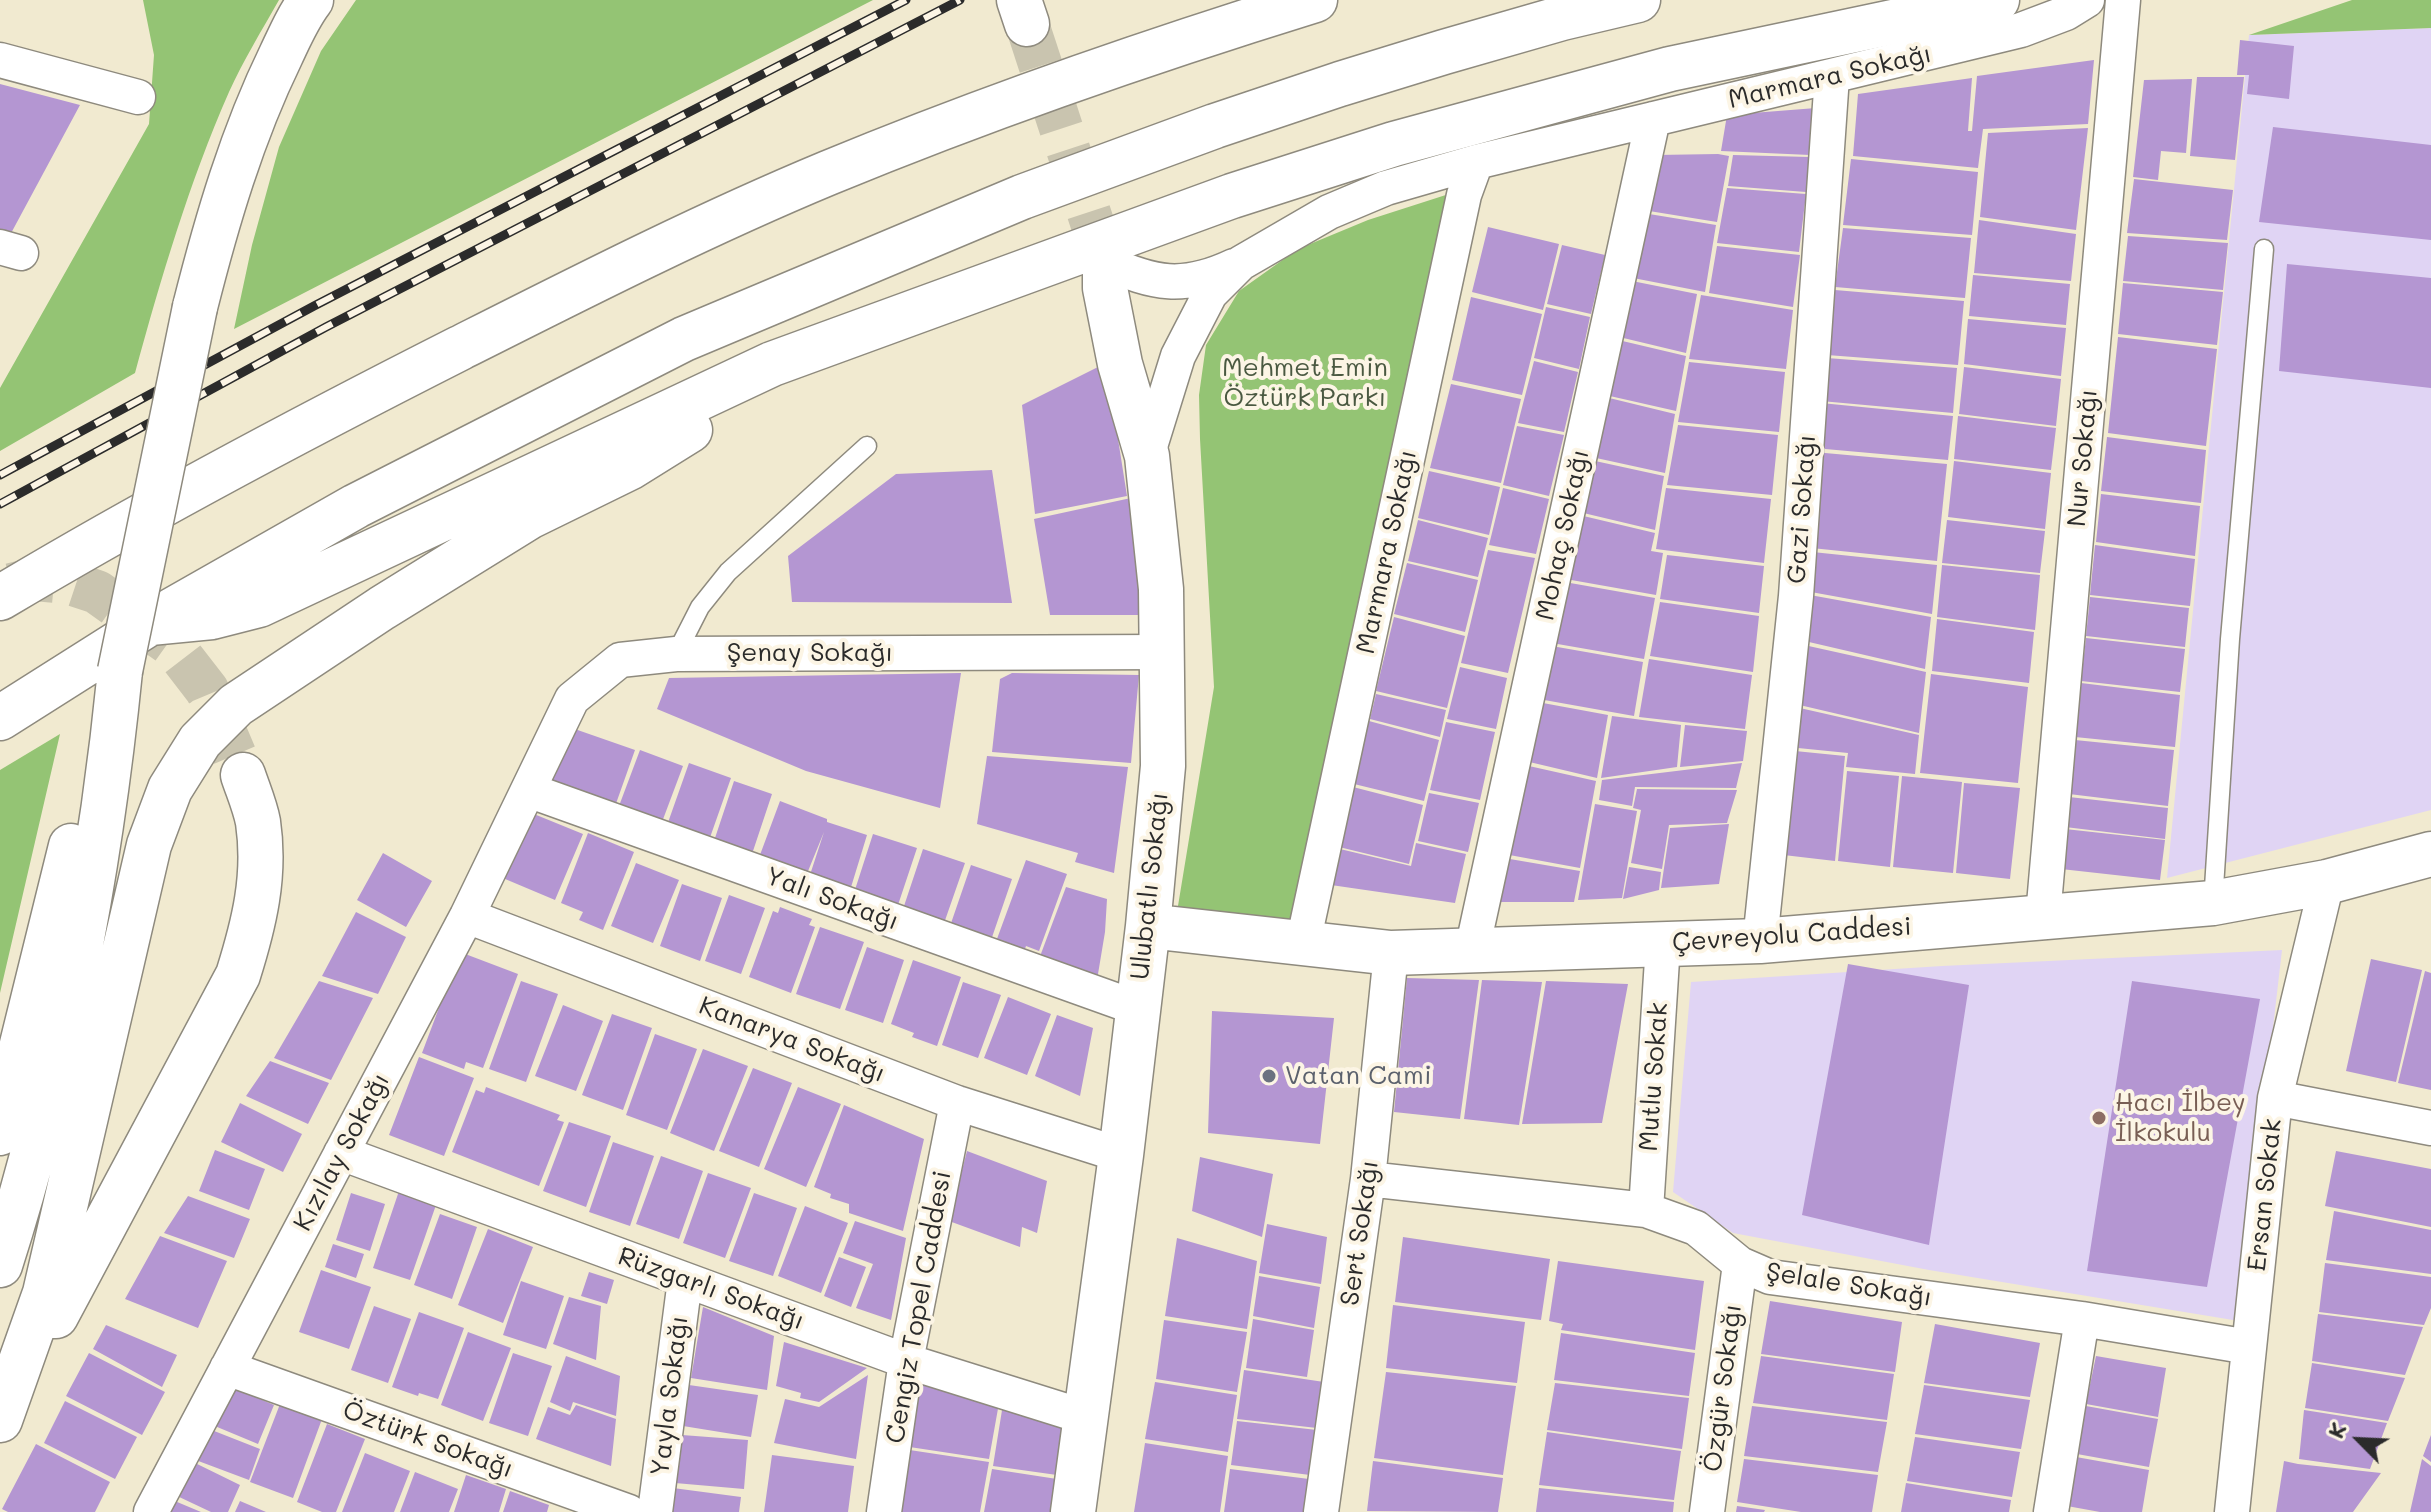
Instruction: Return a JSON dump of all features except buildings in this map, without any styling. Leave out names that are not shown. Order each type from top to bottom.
[{"type":"main road","points":[[0,1133],[83,799],[120,671],[195,307],[215,227],[242,147],[272,74],[311,0]]},
{"type":"main road","points":[[0,598],[108,533],[345,406],[576,289],[812,181],[1029,95],[1163,47],[1315,0]]},
{"type":"main road","points":[[0,718],[150,623],[356,506],[684,339],[1022,197],[1340,84],[1562,18],[1638,0]]},
{"type":"main road","points":[[150,623],[212,617],[259,605],[772,364],[1232,196],[1514,109],[1670,69],[1997,0]]},
{"type":"main road","name":"Ulubatlı Sokağı","points":[[1073,1512],[1121,1155],[1163,766],[1161,589],[1147,456],[1120,364],[1105,288],[1105,262]]},
{"type":"main road","points":[[0,1420],[45,1293],[149,845],[170,789],[200,741],[236,705],[293,665],[529,517],[629,468],[755,392],[995,283]]},
{"type":"main road","points":[[0,1265],[23,1194],[70,1008],[108,790],[120,671]]},
{"type":"main road","points":[[0,1430],[71,1287],[238,975],[256,918],[262,859],[257,819],[243,775]]},
{"type":"main road","name":"Çevreyolu Caddesi","points":[[1148,926],[1391,953],[1760,941],[2213,903],[2327,882],[2431,854]]},
{"type":"street","name":"Marmara Sokağı","points":[[1147,456],[1178,356],[1210,294],[1241,263],[1329,212],[1386,188],[1476,162],[2021,30],[2066,13],[2087,0]]},
{"type":"street","name":"Nur Sokağı","points":[[2043,916],[2123,0]]},
{"type":"street","points":[[0,60],[138,97]]},
{"type":"street","name":"Gazi Sokağı","points":[[1760,941],[1796,596],[1832,76]]},
{"type":"street","name":"Mohaç Sokağı","points":[[1472,950],[1653,119]]},
{"type":"street","name":"Marmara Sokağı","points":[[1303,943],[1464,195],[1476,162]]},
{"type":"street","points":[[1105,262],[1162,283],[1193,282],[1241,263]]},
{"type":"street","name":"Şenay Sokağı","points":[[528,790],[572,699],[620,660],[676,654],[1163,652]]},
{"type":"street","name":"Kızılay Sokağı","points":[[151,1512],[467,916],[528,790]]},
{"type":"street","name":"Yalı Sokağı","points":[[528,790],[1137,1008]]},
{"type":"street","name":"Ersan Sokak","points":[[2232,1512],[2275,1098],[2327,882]]},
{"type":"street","name":"Kanarya Sokağı","points":[[467,916],[957,1103],[1121,1155]]},
{"type":"street","name":"Mutlu Sokak","points":[[1646,1210],[1663,944]]},
{"type":"street","name":"Sert Sokağı","points":[[1321,1512],[1368,1179],[1391,953]]},
{"type":"street","points":[[2275,1098],[2431,1128]]},
{"type":"street","name":"Cengiz Topel Caddesi","points":[[884,1512],[906,1361],[957,1103]]},
{"type":"street","name":"Rüzgarlı Sokağı","points":[[341,1153],[906,1361],[1085,1417]]},
{"type":"street","name":"Şelale Sokağı","points":[[1368,1179],[1646,1210],[1696,1228],[1740,1264],[1770,1277],[2082,1319],[2249,1347]]},
{"type":"street","name":"Özgür Sokağı","points":[[1707,1512],[1740,1264]]},
{"type":"street","name":"Yayla Sokağı","points":[[655,1512],[685,1280]]},
{"type":"street","points":[[2051,1512],[2082,1319]]},
{"type":"street","name":"Öztürk Sokağı","points":[[227,1368],[629,1512]]},
{"type":"lane","points":[[2213,903],[2230,639],[2264,249]]},
{"type":"lane","points":[[676,654],[700,607],[728,572],[867,446]]},
{"type":"shaded area","points":[[2431,28],[2431,810],[2167,878],[2249,35]]},
{"type":"shaded area","name":"Hacı İlbey İlkokulu","points":[[2282,950],[2239,1321],[1929,1270],[1733,1233],[1673,1192],[1691,982],[1942,966]]},
{"type":"green space","points":[[143,0],[279,0],[234,80],[201,161],[135,373],[0,451],[0,388],[149,124],[154,55]]},
{"type":"green space","points":[[356,0],[873,0],[234,329],[252,245],[279,147],[321,51]]},
{"type":"green space","points":[[2352,0],[2431,0],[2431,28],[2249,35]]},
{"type":"green space","name":"Mehmet Emin Öztürk Parkı","points":[[1452,193],[1291,923],[1177,912],[1214,687],[1200,439],[1199,395],[1206,345],[1239,291],[1298,249],[1368,220]]},
{"type":"green space","points":[[60,734],[0,993],[0,770]]},
{"type":"tunnel","points":[[1027,24],[1105,262]]},
{"type":"tunnel","points":[[11,585],[35,579],[67,582],[97,592],[173,646],[207,690],[243,775]]},
{"type":"railway","points":[[0,475],[314,306],[906,0]]},
{"type":"railway","points":[[0,504],[326,327],[960,0]]},
{"type":"place","name":"Vatan Cami","points":[[1269,1076]]},
{"type":"place","name":"Hacı İlbey İlkokulu","points":[[2099,1118]]}]
